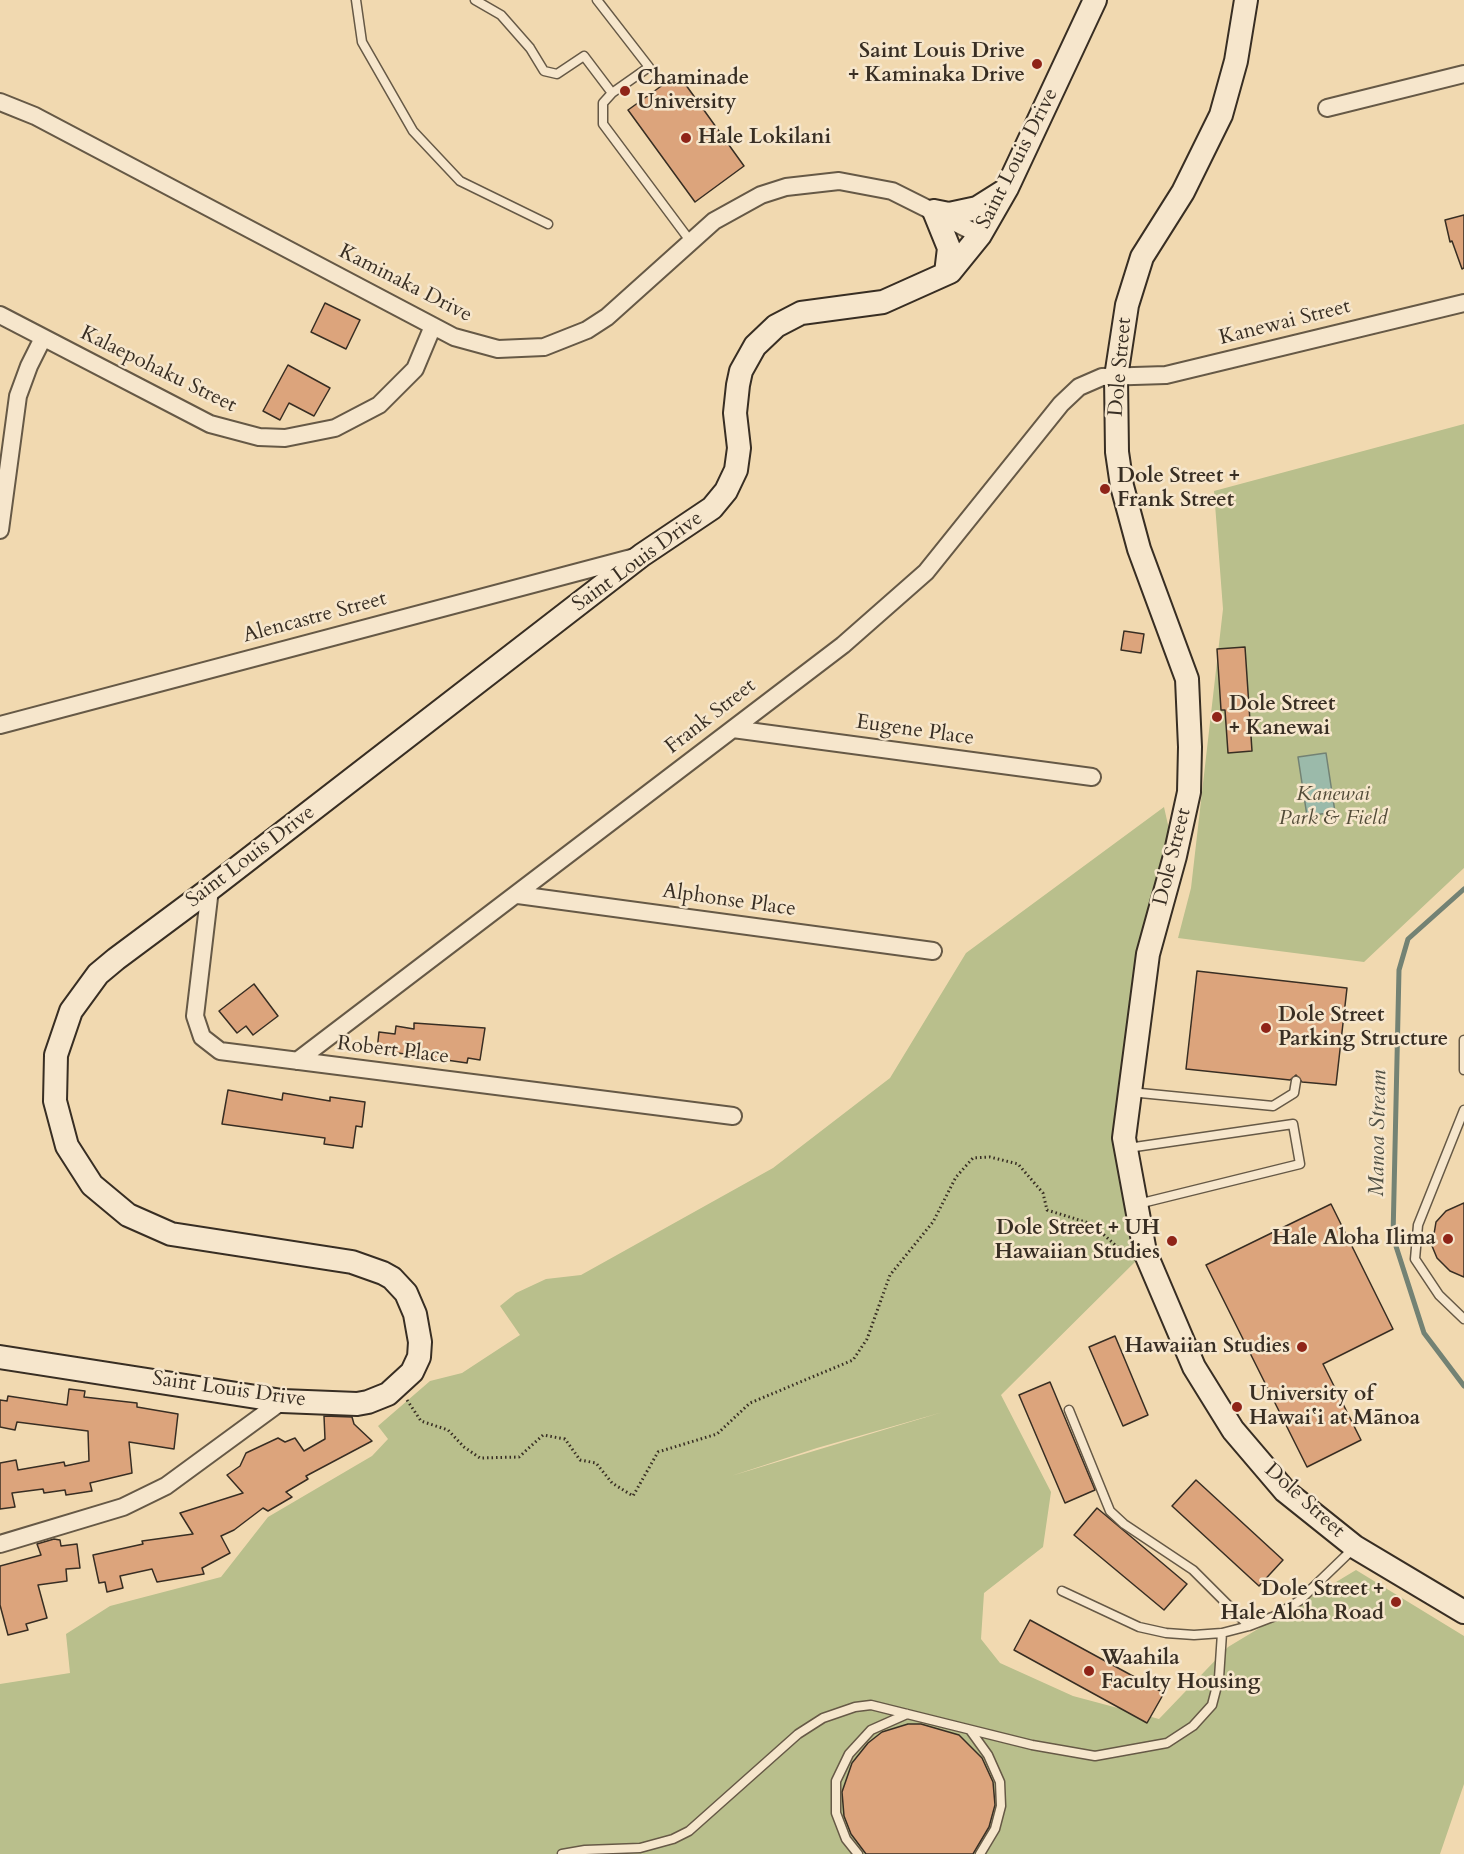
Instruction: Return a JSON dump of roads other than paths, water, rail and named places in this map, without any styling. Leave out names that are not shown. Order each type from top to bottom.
[{"type":"street","name":"Saint Louis Drive","points":[[0,1356],[282,1401],[357,1404],[377,1399],[399,1386],[412,1372],[419,1357],[420,1342],[412,1306],[406,1293],[392,1278],[363,1264],[171,1234],[148,1226],[118,1208],[92,1185],[67,1146],[59,1124],[54,1078],[62,1033],[71,1011],[98,974],[642,555],[703,515],[726,491],[738,459],[735,413],[738,385],[747,358],[765,336],[788,319],[801,313],[883,302],[946,273],[980,235],[1007,189],[1095,0]]},
{"type":"street","name":"Dole Street","points":[[1246,0],[1236,61],[1221,115],[1183,192],[1142,256],[1127,305],[1116,377],[1117,452],[1122,486],[1139,549],[1187,679],[1190,747],[1189,792],[1175,856],[1148,954],[1124,1138],[1138,1204],[1144,1252],[1194,1367],[1233,1430],[1286,1491],[1355,1547],[1464,1612]]},
{"type":"street","points":[[1327,108],[1464,74]]},
{"type":"street","name":"Kaminaka Drive","points":[[0,102],[35,116],[433,326],[476,345],[498,349],[521,350],[566,340],[607,317],[714,220],[737,206],[769,192],[812,182],[866,184],[892,191],[980,235]]},
{"type":"street","points":[[934,211],[949,214],[977,208],[1007,189]]},
{"type":"street","points":[[934,211],[949,248],[946,273]]},
{"type":"street","name":"Kanewai Street","points":[[1116,377],[1166,375],[1464,303]]},
{"type":"street","name":"Kalaepohaku Street","points":[[0,315],[210,424],[234,433],[285,438],[335,428],[379,405],[415,369],[433,326]]},
{"type":"street","points":[[0,530],[18,396],[43,338]]},
{"type":"street","name":"Frank Street","points":[[297,1061],[518,895],[843,645],[926,572],[1070,395],[1102,376],[1116,377]]},
{"type":"street","name":"Alencastre Street","points":[[0,725],[642,555]]},
{"type":"street","name":"Eugene Place","points":[[733,729],[1092,777]]},
{"type":"street","name":"Robert Place","points":[[210,889],[195,1016],[199,1032],[205,1042],[220,1051],[733,1116]]},
{"type":"street","name":"Alphonse Place","points":[[518,895],[933,951]]},
{"type":"street","points":[[0,1350],[23,1359]]},
{"type":"street","points":[[0,1544],[123,1507],[166,1486],[282,1401]]},
{"type":"lane","points":[[356,0],[362,42],[413,131],[460,181],[548,224]]},
{"type":"lane","points":[[475,0],[501,15],[530,48],[544,71],[557,74],[584,56],[612,93]]},
{"type":"lane","points":[[597,0],[649,67],[612,93],[603,103],[603,124],[691,242]]},
{"type":"lane","points":[[1464,1040],[1464,1070]]},
{"type":"lane","points":[[1129,1092],[1273,1106],[1294,1093],[1296,1081]]},
{"type":"lane","points":[[1464,1110],[1418,1225],[1415,1259],[1439,1295],[1464,1319]]},
{"type":"lane","points":[[1126,1148],[1293,1124],[1300,1164],[1138,1204]]},
{"type":"lane","points":[[1069,1410],[1110,1511],[1124,1524],[1193,1570],[1249,1626]]},
{"type":"lane","points":[[1062,1590],[1138,1627],[1175,1634],[1222,1633],[1249,1626],[1299,1601],[1355,1547]]},
{"type":"lane","points":[[562,1854],[585,1850],[640,1848],[657,1845],[689,1831],[798,1734],[838,1711],[871,1705],[1032,1745],[1095,1756],[1167,1743],[1193,1726],[1212,1706],[1219,1678],[1222,1633]]},
{"type":"lane","points":[[858,1854],[846,1839],[836,1813],[836,1781],[849,1754],[871,1730],[908,1714]]},
{"type":"lane","points":[[967,1728],[975,1734],[988,1755],[1000,1782],[1001,1806],[995,1829],[980,1854]]},
{"type":"waterway","name":"Manoa Stream","points":[[1464,889],[1408,939],[1399,970],[1393,1237],[1424,1333],[1464,1386]]},
{"type":"place","name":"Saint Louis Drive + Kaminaka Drive","points":[[1037,64]]},
{"type":"place","name":"Chaminade University","points":[[625,91]]},
{"type":"place","name":"Hale Lokilani","points":[[686,138]]},
{"type":"place","name":"Dole Street + Frank Street","points":[[1105,489]]},
{"type":"place","name":"Dole Street + Kanewai","points":[[1217,717]]},
{"type":"place","name":"Dole Street Parking Structure","points":[[1266,1028]]},
{"type":"place","name":"Hale Aloha Ilima","points":[[1448,1239]]},
{"type":"place","name":"Dole Street + UH Hawaiian Studies","points":[[1172,1241]]},
{"type":"place","name":"Hawaiian Studies","points":[[1302,1347]]},
{"type":"place","name":"University of Hawaiʻi at Mānoa","points":[[1237,1407]]},
{"type":"place","name":"Dole Street + Hale Aloha Road","points":[[1396,1602]]},
{"type":"place","name":"Waahila Faculty Housing","points":[[1089,1671]]},
{"type":"park label","name":"Kanewai Park & Field","points":[[1333,807]]}]
